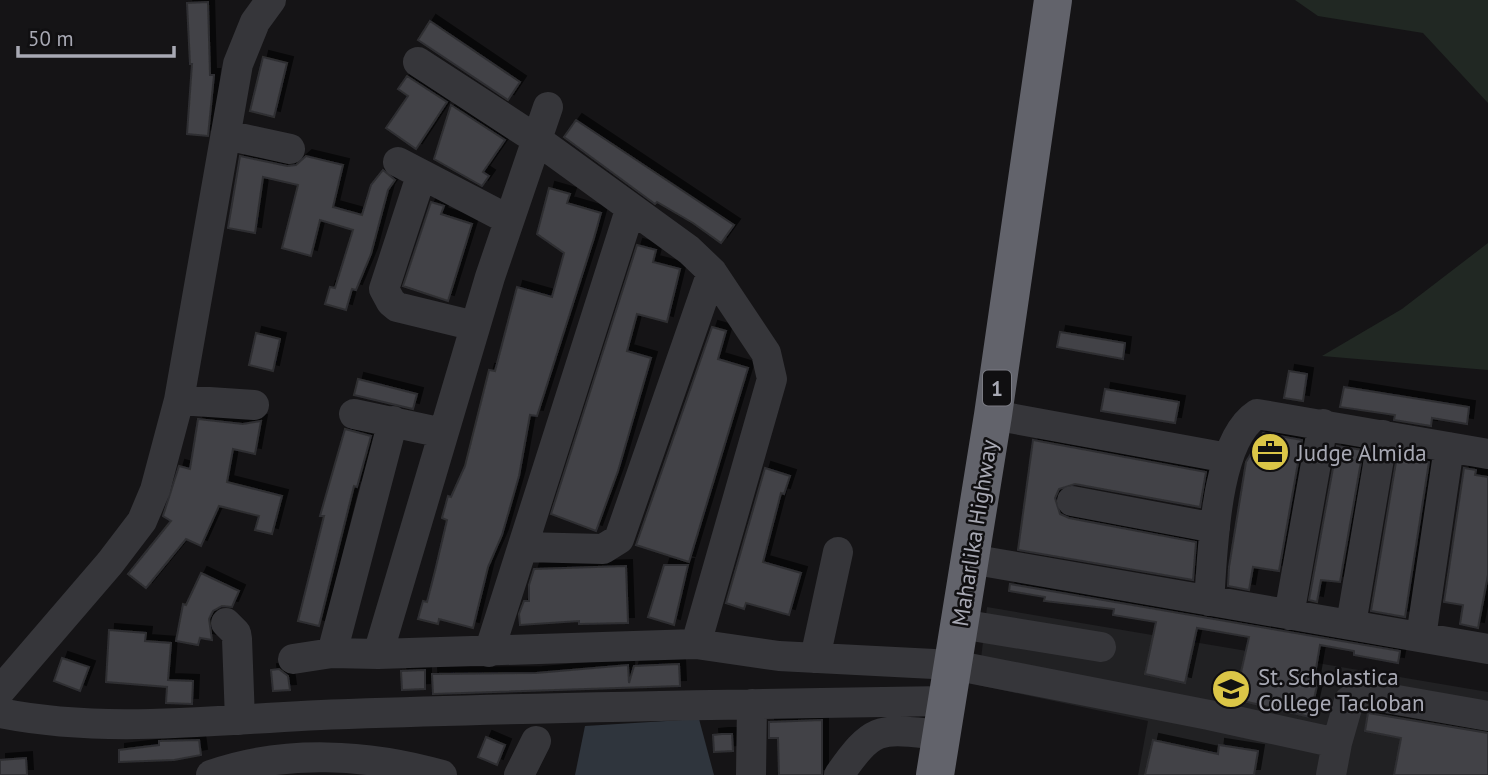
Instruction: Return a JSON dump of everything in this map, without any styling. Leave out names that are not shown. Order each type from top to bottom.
[{"type":"highway","name":"Maharlika Highway","points":[[935,775],[993,415],[1053,0]]},
{"type":"street","points":[[0,691],[110,564],[142,522],[155,490],[181,387],[243,51],[255,22],[271,0]]},
{"type":"street","points":[[418,62],[536,139],[630,211],[689,250],[712,272],[766,353],[772,379],[696,644]]},
{"type":"street","points":[[378,654],[475,326],[548,107]]},
{"type":"street","points":[[226,135],[290,149]]},
{"type":"street","points":[[475,326],[397,307],[383,289],[410,169],[509,220]]},
{"type":"street","points":[[489,652],[630,211]]},
{"type":"street","points":[[523,547],[603,550],[619,538],[712,272]]},
{"type":"street","points":[[181,387],[254,405]]},
{"type":"street","points":[[354,414],[443,433]]},
{"type":"street","points":[[1209,601],[1215,528],[1228,458],[1239,431],[1257,414],[1488,454]]},
{"type":"street","points":[[993,415],[1228,458]]},
{"type":"street","points":[[332,653],[393,421]]},
{"type":"street","points":[[1289,615],[1323,424]]},
{"type":"street","points":[[1351,624],[1383,436]]},
{"type":"street","points":[[1421,637],[1449,447]]},
{"type":"street","points":[[1072,501],[1215,528]]},
{"type":"street","points":[[815,658],[838,552]]},
{"type":"street","points":[[970,559],[1488,649]]},
{"type":"street","points":[[226,623],[236,633],[237,639],[240,720]]},
{"type":"street","points":[[960,624],[1101,647]]},
{"type":"street","points":[[293,659],[332,653],[489,652],[696,644],[779,656],[815,658],[947,700]]},
{"type":"street","points":[[1331,775],[1349,701],[1363,694],[1488,716]]},
{"type":"street","points":[[839,775],[859,746],[881,731],[947,700]]},
{"type":"street","points":[[0,713],[82,722],[240,720],[378,713],[947,700],[1209,715],[1337,743]]},
{"type":"street","points":[[751,775],[752,704]]},
{"type":"street","points":[[519,775],[536,741]]},
{"type":"street","points":[[211,775],[287,760],[338,767],[402,764],[442,775]]},
{"type":"shaded area","points":[[1295,0],[1488,0],[1488,103],[1423,33],[1318,16]]},
{"type":"shaded area","points":[[1488,243],[1488,370],[1322,356],[1402,309]]},
{"type":"shaded area","name":"St. Scholastica College Tacloban","points":[[987,607],[1488,692],[1488,775],[1138,775],[1148,721],[978,685]]},
{"type":"shaded area","points":[[699,719],[714,775],[575,775],[585,726]]},
{"type":"building","points":[[208,2],[210,75],[214,75],[208,136],[187,134],[192,64],[187,3]]},
{"type":"building","points":[[430,21],[520,82],[508,100],[418,40]]},
{"type":"building","points":[[263,57],[287,63],[274,117],[250,111]]},
{"type":"building","points":[[407,76],[447,102],[416,149],[386,128],[408,96],[398,89]]},
{"type":"building","points":[[451,105],[505,140],[483,172],[489,176],[482,186],[434,159]]},
{"type":"building","points":[[576,120],[734,225],[721,243],[693,223],[657,202],[655,204],[564,137]]},
{"type":"building","points":[[240,156],[287,166],[296,165],[306,156],[343,165],[333,207],[362,215],[371,185],[383,170],[395,180],[388,190],[371,254],[356,290],[352,289],[346,310],[325,304],[330,287],[335,288],[353,230],[320,220],[311,256],[282,248],[298,185],[263,177],[255,233],[228,228]]},
{"type":"building","points":[[549,188],[570,194],[567,203],[601,213],[594,238],[537,416],[530,415],[519,476],[502,535],[488,567],[473,628],[439,619],[438,624],[418,619],[423,601],[427,602],[435,571],[447,520],[442,518],[448,496],[451,497],[465,466],[489,370],[495,371],[517,287],[552,297],[564,253],[537,234]]},
{"type":"building","points":[[431,202],[444,206],[441,214],[472,224],[448,301],[403,286]]},
{"type":"building","points":[[637,245],[656,250],[653,262],[680,269],[667,322],[637,314],[627,351],[651,358],[618,471],[596,531],[551,514]]},
{"type":"building","points":[[712,327],[726,331],[718,359],[748,368],[689,562],[636,545]]},
{"type":"building","points":[[1060,332],[1125,343],[1123,359],[1057,347]]},
{"type":"building","points":[[256,333],[280,339],[273,371],[249,365]]},
{"type":"building","points":[[1289,371],[1307,374],[1303,401],[1284,398]]},
{"type":"building","points":[[358,379],[417,394],[413,409],[354,395]]},
{"type":"building","points":[[1344,387],[1469,407],[1467,424],[1432,418],[1431,426],[1394,420],[1395,415],[1340,407]]},
{"type":"building","points":[[1105,389],[1179,402],[1175,423],[1101,411]]},
{"type":"building","points":[[198,419],[243,424],[261,421],[255,454],[233,449],[227,482],[282,496],[272,534],[255,530],[259,516],[219,506],[201,546],[186,539],[146,588],[128,574],[171,521],[163,516],[179,466],[190,469]]},
{"type":"building","points":[[345,429],[371,436],[357,487],[354,486],[319,626],[298,621],[324,516],[320,516]]},
{"type":"building","points":[[1263,433],[1302,440],[1279,571],[1253,567],[1249,590],[1228,586],[1229,567],[1246,462]]},
{"type":"building","points":[[1033,440],[1206,472],[1200,507],[1075,484],[1059,489],[1055,498],[1060,514],[1069,518],[1196,542],[1193,580],[1018,550]]},
{"type":"building","points":[[1337,446],[1363,450],[1340,582],[1321,580],[1317,602],[1309,600]]},
{"type":"building","points":[[1397,456],[1429,462],[1405,617],[1371,611]]},
{"type":"building","points":[[765,468],[790,476],[784,494],[781,493],[763,562],[801,573],[789,615],[746,603],[744,609],[726,603]]},
{"type":"building","points":[[1464,468],[1476,470],[1475,475],[1488,477],[1488,575],[1478,628],[1460,624],[1463,605],[1444,602]]},
{"type":"building","points":[[664,565],[688,565],[674,625],[648,617]]},
{"type":"building","points":[[626,566],[628,623],[579,624],[579,621],[520,625],[519,614],[524,601],[529,601],[529,585],[534,569]]},
{"type":"building","points":[[201,573],[239,591],[232,607],[222,606],[213,611],[209,619],[212,640],[200,638],[198,645],[176,641],[183,604],[186,605]]},
{"type":"building","points":[[1010,584],[1400,651],[1398,663],[1320,645],[1314,680],[1318,681],[1310,717],[1235,699],[1249,637],[1197,628],[1185,683],[1145,674],[1156,622],[1113,615],[1114,609],[1044,601],[1045,597],[1009,591]]},
{"type":"building","points":[[109,630],[146,633],[145,641],[171,643],[168,680],[193,681],[192,704],[166,703],[167,687],[106,682]]},
{"type":"building","points":[[62,658],[89,667],[80,691],[54,681]]},
{"type":"building","points":[[679,664],[680,686],[433,694],[432,674],[536,673],[628,665],[629,683],[634,666]]},
{"type":"building","points":[[279,669],[288,676],[290,690],[273,691],[271,670]]},
{"type":"building","points":[[425,670],[425,689],[402,690],[401,671]]},
{"type":"building","points":[[1368,713],[1488,733],[1488,775],[1394,775],[1401,738],[1365,731]]},
{"type":"building","points":[[822,720],[822,775],[779,775],[778,738],[769,738],[769,722]]},
{"type":"building","points":[[732,734],[733,751],[714,752],[713,735]]},
{"type":"building","points":[[486,737],[505,745],[497,765],[478,757]]},
{"type":"building","points":[[199,740],[201,755],[174,760],[119,762],[119,750],[159,745],[159,741]]},
{"type":"building","points":[[1153,740],[1218,754],[1219,745],[1258,751],[1254,775],[1145,775]]},
{"type":"building","points":[[26,758],[27,775],[0,775],[0,760]]},
{"type":"place","name":"Judge Almida","points":[[1270,452]]},
{"type":"place","name":"St. Scholastica College Tacloban","points":[[1231,689]]}]
